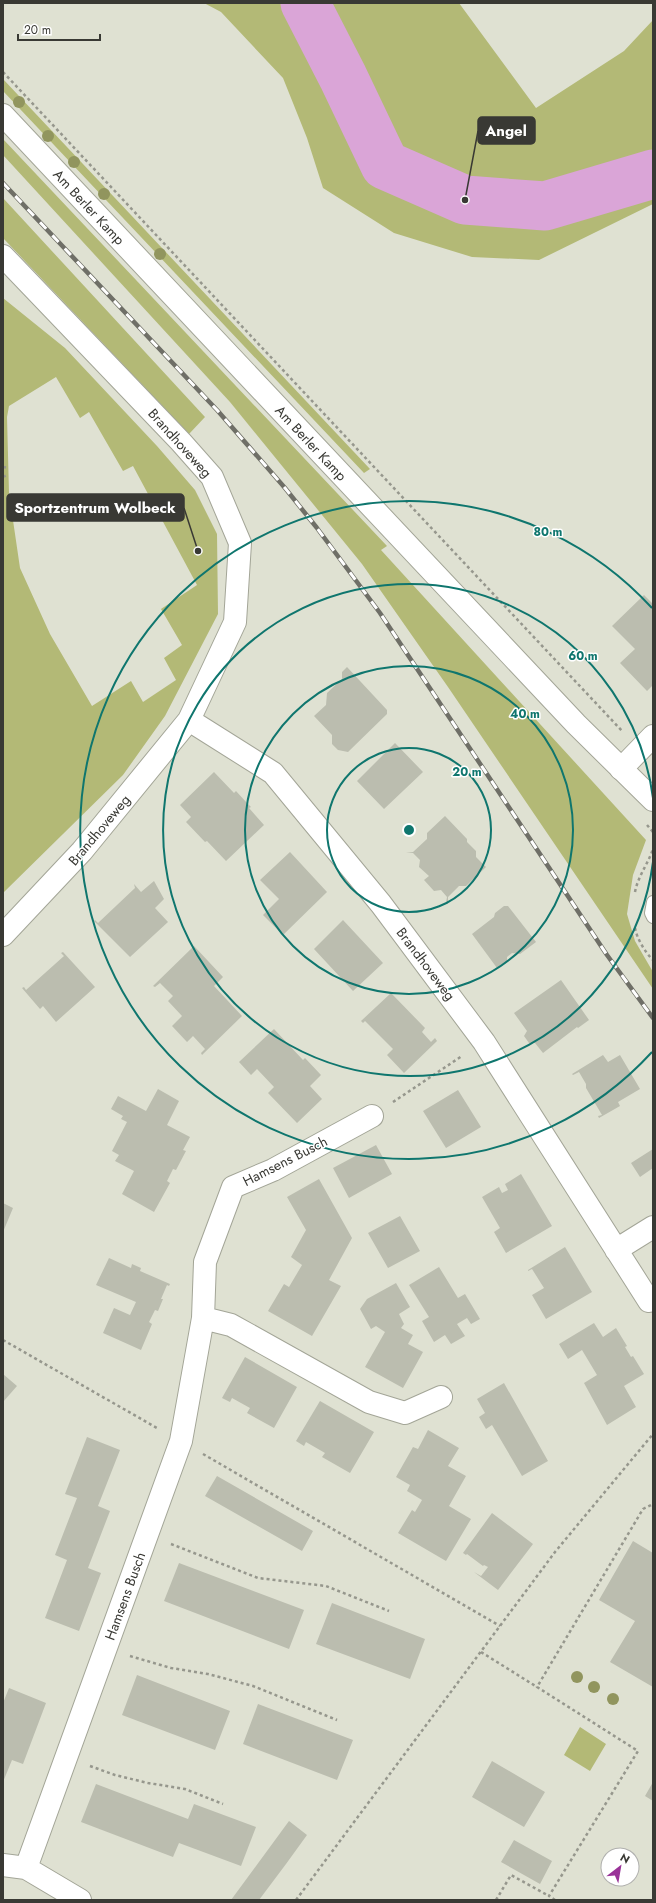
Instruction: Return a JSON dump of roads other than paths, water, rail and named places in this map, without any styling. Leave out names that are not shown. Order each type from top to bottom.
[{"type":"street","name":"Am Berler Kamp","points":[[3,115],[576,724],[653,800]]},
{"type":"street","name":"Brandhoveweg","points":[[3,256],[181,442],[212,477],[240,543],[235,622],[189,720],[82,851],[3,935]]},
{"type":"street","name":"Brandhoveweg","points":[[189,720],[273,774],[381,904],[484,1042],[649,1301]]},
{"type":"street","points":[[621,768],[647,742]]},
{"type":"street","name":"Hamsens Busch","points":[[26,1868],[181,1441],[203,1318],[205,1262],[233,1187],[273,1170],[372,1116]]},
{"type":"street","points":[[616,1250],[653,1227]]},
{"type":"street","points":[[203,1318],[231,1325],[369,1402],[405,1413],[441,1397]]},
{"type":"street","points":[[3,1865],[26,1868],[80,1900]]},
{"type":"lane","points":[[653,902],[651,912],[653,917]]},
{"type":"waterway","points":[[305,3],[343,77],[385,165],[465,200],[545,206],[653,174]]},
{"type":"railway","points":[[3,183],[217,410],[285,488],[317,528],[380,613],[607,955],[653,1018]]},
{"type":"place","name":"Angel","points":[[465,200]]},
{"type":"place","name":"Sportzentrum Wolbeck","points":[[198,551]]}]
